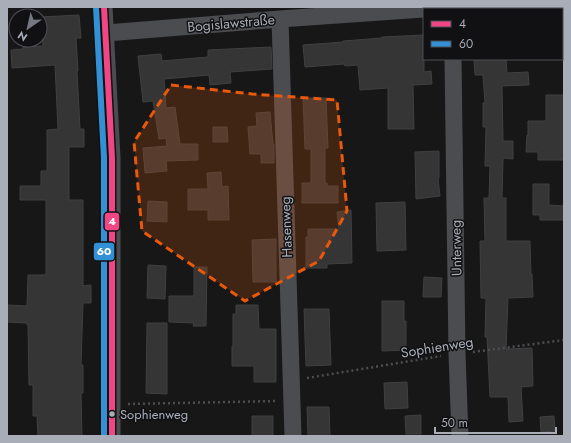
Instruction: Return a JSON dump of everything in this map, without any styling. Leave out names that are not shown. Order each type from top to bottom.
[{"type":"street","points":[[104,7],[112,158],[112,436]]},
{"type":"street","name":"Bogislawstraße","points":[[106,33],[280,19],[317,12],[423,9]]},
{"type":"street","name":"Hasenweg","points":[[280,19],[290,381],[293,436]]},
{"type":"street","name":"Unterweg","points":[[453,60],[457,354],[460,436]]},
{"type":"path","name":"Sophienweg","points":[[290,381],[457,354],[564,340]]},
{"type":"path","points":[[112,404],[291,401]]},
{"type":"highlighted area","points":[[171,85],[252,94],[337,100],[347,211],[319,261],[245,301],[142,231],[134,142]]},
{"type":"building","points":[[79,15],[81,38],[76,38],[80,129],[84,129],[84,147],[69,147],[69,200],[83,200],[83,286],[91,285],[91,303],[83,303],[81,365],[83,365],[83,393],[81,393],[82,436],[38,436],[37,416],[33,416],[33,385],[29,385],[28,325],[27,323],[7,322],[7,305],[27,306],[28,275],[46,275],[46,200],[20,200],[20,186],[41,186],[41,171],[47,171],[47,130],[58,129],[55,65],[12,68],[11,50],[23,48],[48,48],[48,17]]},
{"type":"building","points":[[423,35],[424,72],[431,71],[432,84],[413,85],[414,129],[388,129],[388,88],[360,90],[358,65],[345,66],[344,64],[305,67],[303,45],[382,37]]},
{"type":"building","points":[[271,47],[272,69],[230,72],[231,83],[210,85],[209,75],[164,79],[166,108],[175,107],[180,144],[198,144],[198,160],[166,161],[167,171],[145,173],[143,148],[167,146],[166,138],[159,139],[153,101],[143,102],[138,56],[161,54],[162,61],[208,57],[208,50]]},
{"type":"building","points":[[474,60],[506,60],[507,73],[528,72],[529,85],[502,86],[503,141],[513,141],[513,159],[503,158],[502,198],[506,198],[506,241],[530,241],[533,297],[508,298],[506,349],[532,348],[533,386],[521,387],[523,421],[509,422],[508,397],[490,397],[487,337],[485,337],[486,298],[481,298],[480,241],[485,241],[484,198],[489,198],[490,166],[485,166],[486,127],[483,127],[483,103],[485,103],[483,75],[475,75]]},
{"type":"building","points":[[546,95],[564,95],[564,160],[538,160],[538,152],[526,152],[528,121],[546,121]]},
{"type":"building","points":[[303,98],[326,98],[328,148],[325,148],[325,183],[327,183],[327,186],[338,186],[338,203],[302,203],[302,183],[311,183],[311,149],[305,149]]},
{"type":"building","points":[[270,112],[274,144],[274,163],[261,163],[261,154],[250,154],[248,127],[257,126],[256,113]]},
{"type":"building","points":[[213,127],[227,127],[228,142],[213,142]]},
{"type":"building","points":[[439,151],[438,178],[440,196],[416,199],[415,152]]},
{"type":"building","points":[[221,172],[222,187],[228,186],[229,220],[208,220],[208,210],[188,210],[188,189],[208,189],[207,173]]},
{"type":"building","points":[[533,184],[549,184],[549,205],[564,206],[564,220],[540,220],[540,215],[533,215]]},
{"type":"building","points":[[148,201],[167,202],[167,222],[147,221]]},
{"type":"building","points":[[405,202],[406,250],[377,251],[376,203]]},
{"type":"building","points":[[351,210],[352,263],[327,264],[327,268],[306,268],[306,237],[308,237],[308,229],[339,229],[337,212]]},
{"type":"building","points":[[276,239],[276,282],[253,282],[252,240]]},
{"type":"building","points":[[148,265],[166,266],[165,299],[147,298]]},
{"type":"building","points":[[194,267],[207,267],[206,326],[193,326],[194,323],[169,322],[169,296],[194,296]]},
{"type":"building","points":[[424,277],[442,278],[441,297],[423,297]]},
{"type":"building","points":[[382,301],[404,301],[406,350],[382,351]]},
{"type":"building","points":[[236,305],[258,305],[259,329],[276,329],[276,382],[254,382],[254,366],[232,366],[233,314],[236,314]]},
{"type":"building","points":[[304,309],[329,309],[331,365],[306,366]]},
{"type":"building","points":[[147,323],[167,323],[167,394],[146,393]]},
{"type":"building","points":[[407,382],[408,408],[385,409],[384,383]]},
{"type":"building","points":[[307,407],[329,407],[330,436],[308,436]]},
{"type":"building","points":[[421,415],[421,434],[406,434],[405,416]]},
{"type":"building","points":[[252,416],[273,416],[273,436],[252,436]]},
{"type":"building","points":[[554,416],[555,431],[541,432],[540,417]]},
{"type":"transit line","name":"60","points":[[96,7],[104,158],[104,436]]},
{"type":"transit line","name":"4","points":[[104,7],[112,158],[112,436]]},
{"type":"place","name":"Sophienweg","points":[[112,414]]}]
